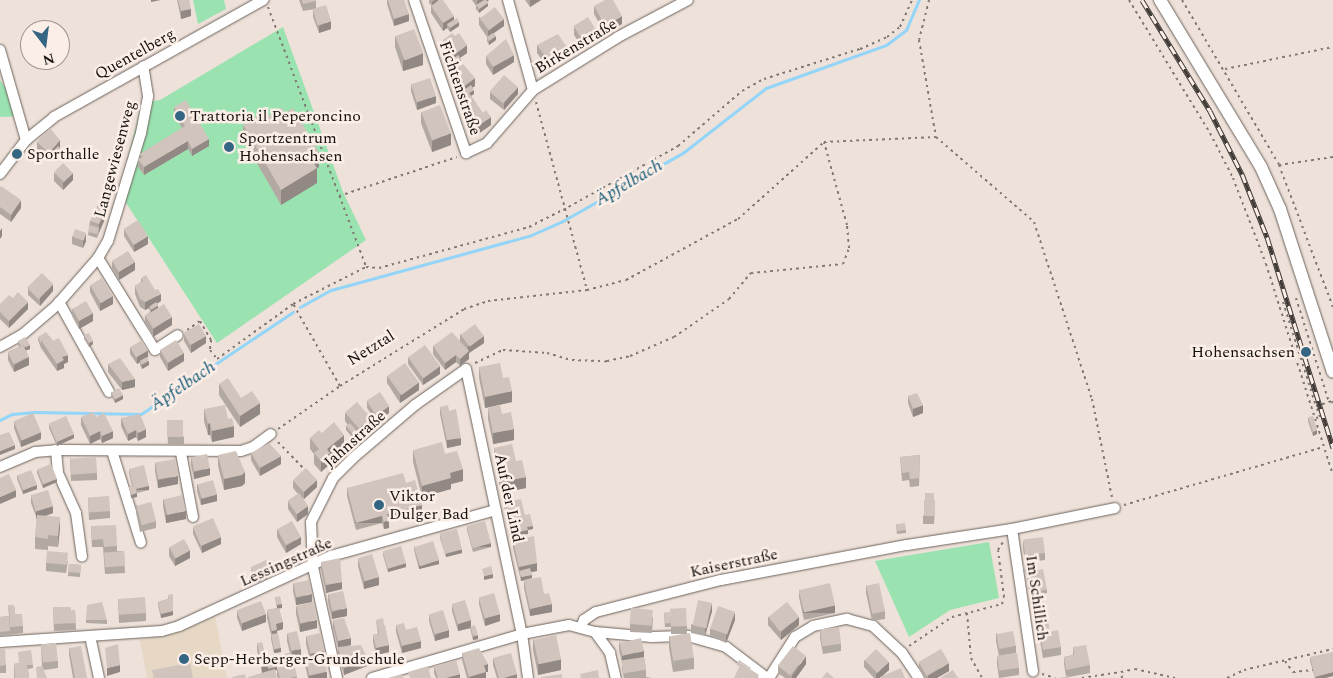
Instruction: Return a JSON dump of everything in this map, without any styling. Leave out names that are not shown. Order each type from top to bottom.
[{"type":"main road","points":[[1160,0],[1261,167],[1280,209],[1333,372]]},
{"type":"street","name":"Quentelberg","points":[[0,174],[26,140],[54,117],[264,0]]},
{"type":"street","name":"Fichtenstraße","points":[[414,0],[466,153],[487,143],[533,90]]},
{"type":"street","points":[[508,0],[533,90]]},
{"type":"street","name":"Birkenstraße","points":[[533,90],[618,37],[688,0]]},
{"type":"street","points":[[0,50],[6,96],[26,140]]},
{"type":"street","name":"Langewiesenweg","points":[[0,347],[22,336],[59,302],[98,258],[108,240],[141,133],[148,96],[143,66]]},
{"type":"street","points":[[98,258],[155,350],[178,335]]},
{"type":"street","points":[[59,302],[109,392]]},
{"type":"street","name":"Auf der Lind","points":[[466,369],[522,634],[528,678]]},
{"type":"street","name":"Jahnstraße","points":[[337,678],[313,567],[311,522],[332,478],[415,405],[466,369]]},
{"type":"street","points":[[0,467],[35,452],[56,450],[181,453],[241,451],[253,447],[271,434]]},
{"type":"street","points":[[56,450],[58,473],[76,513],[82,557]]},
{"type":"street","points":[[112,451],[142,543]]},
{"type":"street","points":[[181,453],[193,517]]},
{"type":"street","name":"Kaiserstraße","points":[[581,627],[584,620],[596,612],[721,580],[888,548],[1012,529],[1114,508]]},
{"type":"street","name":"Lessingstraße","points":[[0,642],[90,636],[179,626],[313,567],[331,556],[496,510]]},
{"type":"street","name":"Im Schillich","points":[[1012,529],[1033,671]]},
{"type":"street","points":[[372,678],[552,626],[581,627],[595,632],[652,637],[688,636],[726,647],[768,678],[795,637],[813,626],[846,619],[873,626],[902,653],[918,678]]},
{"type":"street","points":[[595,632],[610,653],[616,678]]},
{"type":"street","points":[[90,636],[99,678]]},
{"type":"path","points":[[264,0],[366,267]]},
{"type":"path","points":[[178,335],[200,321],[211,340],[210,350],[217,359],[293,304],[366,267],[379,268],[529,227],[678,146],[742,91],[764,79],[860,49],[887,37],[900,27],[912,0]]},
{"type":"path","points":[[929,0],[919,40],[936,137],[1034,222],[1092,399],[1114,508],[1323,447]]},
{"type":"path","points":[[1128,0],[1210,133],[1233,178],[1264,256],[1333,475]]},
{"type":"path","points":[[1225,69],[1333,47]]},
{"type":"path","points":[[533,90],[563,210],[587,290]]},
{"type":"path","points":[[466,369],[503,350],[547,353],[572,360],[608,361],[630,356],[674,337],[729,299],[751,273],[843,264],[849,248],[847,225],[824,142],[936,137]]},
{"type":"path","name":"Netztal","points":[[271,434],[340,386],[464,309],[488,301],[587,290],[626,280],[738,219],[824,142]]},
{"type":"path","points":[[339,196],[466,153]]},
{"type":"path","points":[[1279,165],[1333,157]]},
{"type":"path","points":[[1296,298],[1328,402]]},
{"type":"path","points":[[1283,302],[1320,417],[1316,418]]},
{"type":"path","points":[[293,304],[340,386]]},
{"type":"path","points":[[1316,406],[1332,401],[1333,404]]},
{"type":"path","points":[[271,434],[312,476]]},
{"type":"path","points":[[902,653],[952,617],[1002,604],[1004,597],[998,550],[1012,529]]},
{"type":"path","points":[[967,613],[971,658],[982,678]]},
{"type":"path","points":[[1227,678],[1244,670],[1333,649]]},
{"type":"path","points":[[1285,661],[1293,672],[1312,670]]},
{"type":"path","points":[[1082,678],[1135,669],[1175,678]]},
{"type":"path","points":[[1033,671],[1055,678]]},
{"type":"path","points":[[1121,672],[1122,678]]},
{"type":"shaded area","name":"Sepp-Herberger-Grundschule","points":[[215,616],[227,678],[147,678],[140,640],[178,632]]},
{"type":"green space","points":[[193,0],[224,0],[226,9],[198,24]]},
{"type":"green space","name":"Sportzentrum Hohensachsen","points":[[283,27],[343,192],[366,240],[217,343],[119,192],[142,103],[160,100]]},
{"type":"green space","points":[[0,80],[24,116],[0,117]]},
{"type":"green space","points":[[989,542],[999,598],[950,610],[909,637],[875,561]]},
{"type":"building","points":[[178,0],[189,0],[191,9],[181,11]]},
{"type":"building","points":[[302,0],[316,0],[316,1],[303,4]]},
{"type":"building","points":[[388,0],[404,0],[409,14],[394,19]]},
{"type":"building","points":[[439,0],[443,0],[454,16],[443,23],[431,6]]},
{"type":"building","points":[[484,0],[488,3],[479,9],[476,5]]},
{"type":"building","points":[[605,0],[613,0],[622,16],[605,26],[594,6]]},
{"type":"building","points":[[326,5],[331,21],[318,25],[313,9]]},
{"type":"building","points":[[495,7],[504,19],[489,30],[480,18]]},
{"type":"building","points":[[588,17],[596,30],[582,39],[574,26]]},
{"type":"building","points":[[457,18],[459,22],[450,28],[447,24]]},
{"type":"building","points":[[414,29],[423,53],[405,60],[395,36]]},
{"type":"building","points":[[452,33],[455,36],[459,33],[467,45],[454,55],[443,40]]},
{"type":"building","points":[[493,33],[496,36],[489,41],[487,37]]},
{"type":"building","points":[[558,34],[568,49],[549,62],[537,45]]},
{"type":"building","points":[[506,39],[514,55],[493,67],[486,56]]},
{"type":"building","points":[[458,55],[461,59],[452,65],[450,61]]},
{"type":"building","points":[[463,64],[475,78],[463,87],[452,71]]},
{"type":"building","points":[[504,75],[518,87],[503,103],[490,92]]},
{"type":"building","points":[[430,78],[436,96],[417,102],[411,84]]},
{"type":"building","points":[[471,85],[474,90],[469,93],[474,100],[466,105],[461,92]]},
{"type":"building","points":[[186,100],[209,139],[192,149],[188,141],[144,167],[138,159],[143,157],[140,154],[185,126],[174,107]]},
{"type":"building","points":[[474,100],[483,113],[486,110],[491,117],[478,126],[465,106]]},
{"type":"building","points":[[440,105],[451,133],[432,140],[421,112]]},
{"type":"building","points":[[282,108],[285,113],[293,108],[319,152],[310,157],[317,168],[281,190],[243,125],[258,116],[261,120]]},
{"type":"building","points":[[50,128],[60,140],[49,153],[37,142]]},
{"type":"building","points":[[58,146],[65,152],[58,158],[52,153]]},
{"type":"building","points":[[63,163],[73,173],[64,182],[54,172]]},
{"type":"building","points":[[1,186],[21,200],[11,215],[0,207]]},
{"type":"building","points":[[99,202],[108,204],[99,224],[90,221]]},
{"type":"building","points":[[138,220],[148,236],[134,245],[124,229]]},
{"type":"building","points":[[90,225],[99,228],[97,234],[88,232]]},
{"type":"building","points":[[75,229],[86,233],[84,241],[72,237]]},
{"type":"building","points":[[128,251],[135,262],[119,272],[112,261]]},
{"type":"building","points":[[42,273],[53,284],[38,299],[27,288]]},
{"type":"building","points":[[146,275],[155,290],[158,289],[161,294],[145,302],[140,299],[135,286],[143,281],[141,278]]},
{"type":"building","points":[[102,278],[113,296],[101,303],[90,285]]},
{"type":"building","points":[[18,292],[28,302],[9,321],[0,312],[0,304],[9,295],[13,298]]},
{"type":"building","points":[[86,301],[93,313],[79,321],[72,309]]},
{"type":"building","points":[[156,302],[158,305],[152,310],[149,306]]},
{"type":"building","points":[[164,304],[172,317],[153,328],[145,316]]},
{"type":"building","points":[[199,324],[206,336],[190,345],[183,333]]},
{"type":"building","points":[[475,324],[484,336],[470,347],[461,335]]},
{"type":"building","points":[[46,332],[49,336],[41,340],[41,344],[38,337]]},
{"type":"building","points":[[452,332],[469,351],[460,359],[456,355],[445,363],[433,346]]},
{"type":"building","points":[[89,333],[93,341],[89,343],[84,335]]},
{"type":"building","points":[[50,336],[53,341],[59,338],[68,355],[62,357],[64,360],[57,364],[41,340]]},
{"type":"building","points":[[25,337],[30,345],[25,347],[21,346],[18,341]]},
{"type":"building","points":[[142,340],[148,350],[136,357],[130,347]]},
{"type":"building","points":[[176,340],[184,353],[168,363],[160,350]]},
{"type":"building","points":[[23,345],[29,357],[14,364],[8,353]]},
{"type":"building","points":[[425,345],[440,366],[423,378],[408,357]]},
{"type":"building","points":[[147,357],[149,361],[142,364],[140,361]]},
{"type":"building","points":[[120,358],[135,379],[122,382],[108,364]]},
{"type":"building","points":[[405,363],[419,382],[401,395],[387,376]]},
{"type":"building","points":[[500,363],[503,378],[509,377],[512,391],[485,397],[479,367]]},
{"type":"building","points":[[228,378],[241,398],[252,391],[260,403],[240,416],[219,384]]},
{"type":"building","points":[[119,388],[123,395],[115,399],[111,392]]},
{"type":"building","points":[[380,392],[389,406],[376,415],[367,401]]},
{"type":"building","points":[[917,393],[923,405],[913,409],[908,396]]},
{"type":"building","points":[[357,402],[371,418],[359,428],[345,412]]},
{"type":"building","points":[[225,405],[228,419],[232,418],[234,426],[212,431],[204,409]]},
{"type":"building","points":[[448,405],[449,411],[456,409],[461,438],[447,440],[440,407]]},
{"type":"building","points":[[500,405],[502,414],[511,412],[514,429],[493,433],[488,408]]},
{"type":"building","points":[[93,412],[96,417],[104,413],[113,431],[102,436],[100,431],[90,436],[81,417]]},
{"type":"building","points":[[33,413],[41,432],[22,441],[14,421]]},
{"type":"building","points":[[140,414],[146,429],[138,433],[136,430],[128,434],[121,418]]},
{"type":"building","points":[[66,416],[74,434],[57,442],[49,424]]},
{"type":"building","points":[[1313,416],[1317,430],[1313,432],[1308,417]]},
{"type":"building","points":[[167,420],[183,420],[183,437],[167,437]]},
{"type":"building","points":[[334,422],[344,435],[327,449],[330,453],[321,461],[314,453],[319,449],[310,438],[319,430],[322,433]]},
{"type":"building","points":[[350,423],[356,430],[352,433],[346,426]]},
{"type":"building","points":[[9,432],[15,445],[0,451],[0,435]]},
{"type":"building","points":[[442,442],[445,454],[457,451],[463,469],[450,473],[451,478],[422,486],[413,450]]},
{"type":"building","points":[[269,443],[281,456],[260,468],[251,453]]},
{"type":"building","points":[[512,444],[516,461],[522,460],[526,477],[501,482],[494,448]]},
{"type":"building","points":[[236,451],[245,472],[242,475],[224,479],[218,455]]},
{"type":"building","points":[[207,454],[210,468],[194,471],[191,457]]},
{"type":"building","points":[[920,455],[919,478],[910,479],[909,472],[902,473],[900,457]]},
{"type":"building","points":[[96,457],[97,473],[71,475],[70,459]]},
{"type":"building","points":[[175,459],[178,476],[158,479],[155,462]]},
{"type":"building","points":[[51,464],[57,479],[43,484],[37,470]]},
{"type":"building","points":[[144,465],[149,486],[136,489],[137,493],[131,495],[129,487],[133,486],[129,469]]},
{"type":"building","points":[[306,468],[317,480],[304,492],[293,480]]},
{"type":"building","points":[[31,470],[37,485],[23,490],[17,476]]},
{"type":"building","points":[[403,473],[406,483],[415,480],[422,505],[387,514],[389,520],[384,522],[382,516],[356,523],[347,488]]},
{"type":"building","points":[[9,474],[16,490],[0,497],[0,478]]},
{"type":"building","points":[[213,480],[217,494],[202,499],[198,484]]},
{"type":"building","points":[[48,490],[53,506],[36,512],[31,495]]},
{"type":"building","points":[[299,493],[308,506],[297,514],[288,501]]},
{"type":"building","points":[[925,493],[934,493],[934,500],[925,500]]},
{"type":"building","points":[[182,495],[186,511],[167,515],[164,500]]},
{"type":"building","points":[[109,496],[110,511],[89,512],[88,497]]},
{"type":"building","points":[[521,499],[525,515],[530,514],[533,526],[527,527],[528,530],[510,534],[504,502]]},
{"type":"building","points":[[924,500],[935,500],[935,516],[924,516]]},
{"type":"building","points":[[151,502],[156,521],[142,525],[137,506]]},
{"type":"building","points":[[37,515],[60,517],[58,536],[48,535],[48,539],[35,537]]},
{"type":"building","points":[[213,518],[221,537],[201,546],[193,527]]},
{"type":"building","points":[[292,521],[301,537],[286,545],[277,529]]},
{"type":"building","points":[[485,521],[491,543],[473,548],[467,526]]},
{"type":"building","points":[[905,523],[906,530],[897,531],[896,524]]},
{"type":"building","points":[[116,525],[117,546],[104,547],[103,539],[92,540],[91,526]]},
{"type":"building","points":[[457,529],[462,549],[445,554],[440,533]]},
{"type":"building","points":[[534,536],[537,563],[519,567],[513,540]]},
{"type":"building","points":[[1043,537],[1045,553],[1025,555],[1023,539]]},
{"type":"building","points":[[184,539],[190,550],[175,559],[169,547]]},
{"type":"building","points":[[433,541],[439,560],[420,566],[414,547]]},
{"type":"building","points":[[401,546],[406,563],[388,569],[383,551]]},
{"type":"building","points":[[47,551],[68,553],[67,565],[46,563]]},
{"type":"building","points":[[124,551],[125,566],[105,567],[104,552]]},
{"type":"building","points":[[372,554],[379,577],[365,581],[358,558]]},
{"type":"building","points":[[340,558],[342,582],[326,585],[321,562]]},
{"type":"building","points":[[266,560],[272,573],[257,580],[251,567]]},
{"type":"building","points":[[1033,563],[1034,567],[1024,569],[1023,565]]},
{"type":"building","points":[[69,564],[81,565],[80,573],[68,572]]},
{"type":"building","points":[[491,566],[493,574],[484,576],[482,569]]},
{"type":"building","points":[[530,568],[532,575],[521,577],[519,571]]},
{"type":"building","points":[[1043,569],[1047,590],[1030,593],[1026,572]]},
{"type":"building","points":[[541,577],[544,594],[549,593],[552,604],[530,609],[524,580]]},
{"type":"building","points":[[309,580],[312,594],[296,597],[293,583]]},
{"type":"building","points":[[830,583],[835,605],[804,613],[799,590]]},
{"type":"building","points":[[879,583],[885,611],[872,614],[866,586]]},
{"type":"building","points":[[343,591],[347,608],[332,611],[328,594]]},
{"type":"building","points":[[494,593],[500,614],[485,619],[479,597]]},
{"type":"building","points":[[173,594],[173,611],[161,614],[158,602],[169,599],[168,595]]},
{"type":"building","points":[[1038,595],[1038,600],[1030,601],[1029,597]]},
{"type":"building","points":[[280,596],[282,604],[277,605],[275,597]]},
{"type":"building","points":[[145,597],[146,613],[119,615],[118,599]]},
{"type":"building","points":[[465,600],[471,620],[458,624],[452,604]]},
{"type":"building","points":[[698,600],[712,603],[706,628],[693,625]]},
{"type":"building","points":[[261,601],[266,614],[242,623],[237,610]]},
{"type":"building","points":[[102,602],[107,620],[86,620],[87,605]]},
{"type":"building","points":[[313,602],[317,620],[300,623],[296,606]]},
{"type":"building","points":[[787,602],[799,617],[780,632],[768,617]]},
{"type":"building","points":[[718,606],[735,612],[727,635],[710,629]]},
{"type":"building","points":[[9,607],[15,607],[15,614],[22,614],[23,626],[10,627]]},
{"type":"building","points":[[53,607],[71,607],[71,611],[75,610],[76,623],[54,624]]},
{"type":"building","points":[[279,608],[283,622],[276,624],[277,630],[272,631],[267,610]]},
{"type":"building","points":[[631,608],[653,610],[652,626],[630,624]]},
{"type":"building","points":[[686,608],[687,626],[671,627],[670,609]]},
{"type":"building","points":[[443,610],[449,630],[435,634],[429,614]]},
{"type":"building","points":[[670,612],[671,623],[665,623],[664,613]]},
{"type":"building","points":[[9,616],[10,631],[0,632],[0,617]]},
{"type":"building","points":[[344,618],[351,638],[338,641],[333,620]]},
{"type":"building","points":[[383,618],[384,625],[378,626],[378,630],[376,620]]},
{"type":"building","points":[[1048,620],[1050,632],[1058,630],[1061,647],[1043,650],[1038,622]]},
{"type":"building","points":[[404,623],[406,630],[417,627],[421,641],[402,646],[396,625]]},
{"type":"building","points":[[385,625],[389,645],[376,648],[373,635],[379,634],[378,626]]},
{"type":"building","points":[[475,625],[478,635],[473,636],[470,626]]},
{"type":"building","points":[[839,627],[841,644],[822,646],[820,629]]},
{"type":"building","points":[[297,631],[301,649],[291,651],[287,633]]},
{"type":"building","points":[[1013,631],[1016,646],[999,649],[996,634]]},
{"type":"building","points":[[278,633],[281,648],[274,649],[271,634]]},
{"type":"building","points":[[320,633],[324,651],[310,654],[306,636]]},
{"type":"building","points":[[690,633],[694,658],[673,661],[669,636]]},
{"type":"building","points":[[556,635],[561,659],[539,664],[534,640]]},
{"type":"building","points":[[641,638],[644,651],[622,656],[620,643]]},
{"type":"building","points":[[262,642],[268,665],[262,666],[257,643]]},
{"type":"building","points":[[56,643],[58,661],[43,662],[41,645]]},
{"type":"building","points":[[118,644],[120,665],[107,668],[105,648]]},
{"type":"building","points":[[361,645],[367,658],[344,668],[338,647]]},
{"type":"building","points":[[1086,645],[1090,665],[1066,670],[1064,657],[1074,655],[1073,647]]},
{"type":"building","points":[[81,646],[87,678],[75,678],[69,648]]},
{"type":"building","points":[[793,646],[806,656],[790,676],[778,666]]},
{"type":"building","points":[[479,648],[488,664],[484,665],[486,672],[469,677],[462,653]]},
{"type":"building","points":[[0,649],[5,649],[6,665],[0,666]]},
{"type":"building","points":[[876,649],[889,662],[877,673],[865,660]]},
{"type":"building","points":[[941,649],[949,663],[926,676],[918,662]]},
{"type":"building","points":[[31,650],[33,665],[27,665],[29,678],[15,678],[14,664],[19,663],[18,652]]},
{"type":"building","points":[[1333,652],[1333,672],[1315,677],[1310,657]]},
{"type":"building","points":[[291,653],[294,664],[288,665],[285,655]]},
{"type":"building","points":[[323,653],[327,672],[309,675],[305,657]]},
{"type":"building","points":[[511,653],[517,674],[499,678],[493,658]]},
{"type":"building","points":[[1017,653],[1019,668],[999,671],[997,656]]},
{"type":"building","points":[[644,657],[646,670],[623,673],[621,661]]},
{"type":"building","points":[[275,658],[277,667],[268,669],[266,660]]},
{"type":"building","points":[[456,660],[460,674],[438,678],[434,666]]},
{"type":"building","points":[[739,660],[751,668],[741,663],[739,666],[736,664]]},
{"type":"building","points":[[190,663],[193,678],[154,678],[152,670]]},
{"type":"building","points":[[741,663],[759,675],[757,678],[734,678]]},
{"type":"building","points":[[294,664],[297,676],[280,678],[277,668]]},
{"type":"building","points":[[42,666],[47,678],[37,678],[36,667]]},
{"type":"building","points":[[428,666],[431,678],[410,678],[408,672]]},
{"type":"building","points":[[901,668],[905,678],[880,678],[880,677]]},
{"type":"building","points":[[275,669],[277,678],[248,678],[248,677]]},
{"type":"building","points":[[598,670],[599,678],[581,678],[580,674]]},
{"type":"building","points":[[953,670],[958,678],[940,678]]},
{"type":"building","points":[[827,672],[834,678],[822,678]]},
{"type":"building","points":[[245,674],[246,678],[232,677]]},
{"type":"building","points":[[402,674],[403,678],[388,678]]},
{"type":"building","points":[[562,674],[562,678],[541,678],[541,677]]},
{"type":"waterway","name":"Äpfelbach","points":[[300,307],[331,290],[529,236],[561,222],[684,152],[766,88],[886,45],[906,30],[919,0]]},
{"type":"waterway","name":"Äpfelbach","points":[[0,420],[12,414],[35,412],[141,414],[293,312]]},
{"type":"railway","points":[[1142,0],[1210,111],[1242,174],[1267,237],[1333,448]]},
{"type":"place","name":"Trattoria il Peperoncino","points":[[180,116]]},
{"type":"place","name":"Sportzentrum Hohensachsen","points":[[229,147]]},
{"type":"place","name":"Sporthalle","points":[[17,154]]},
{"type":"place","name":"Hohensachsen","points":[[1306,352]]},
{"type":"place","name":"Viktor Dulger Bad","points":[[379,505]]},
{"type":"place","name":"Sepp-Herberger-Grundschule","points":[[184,659]]}]
